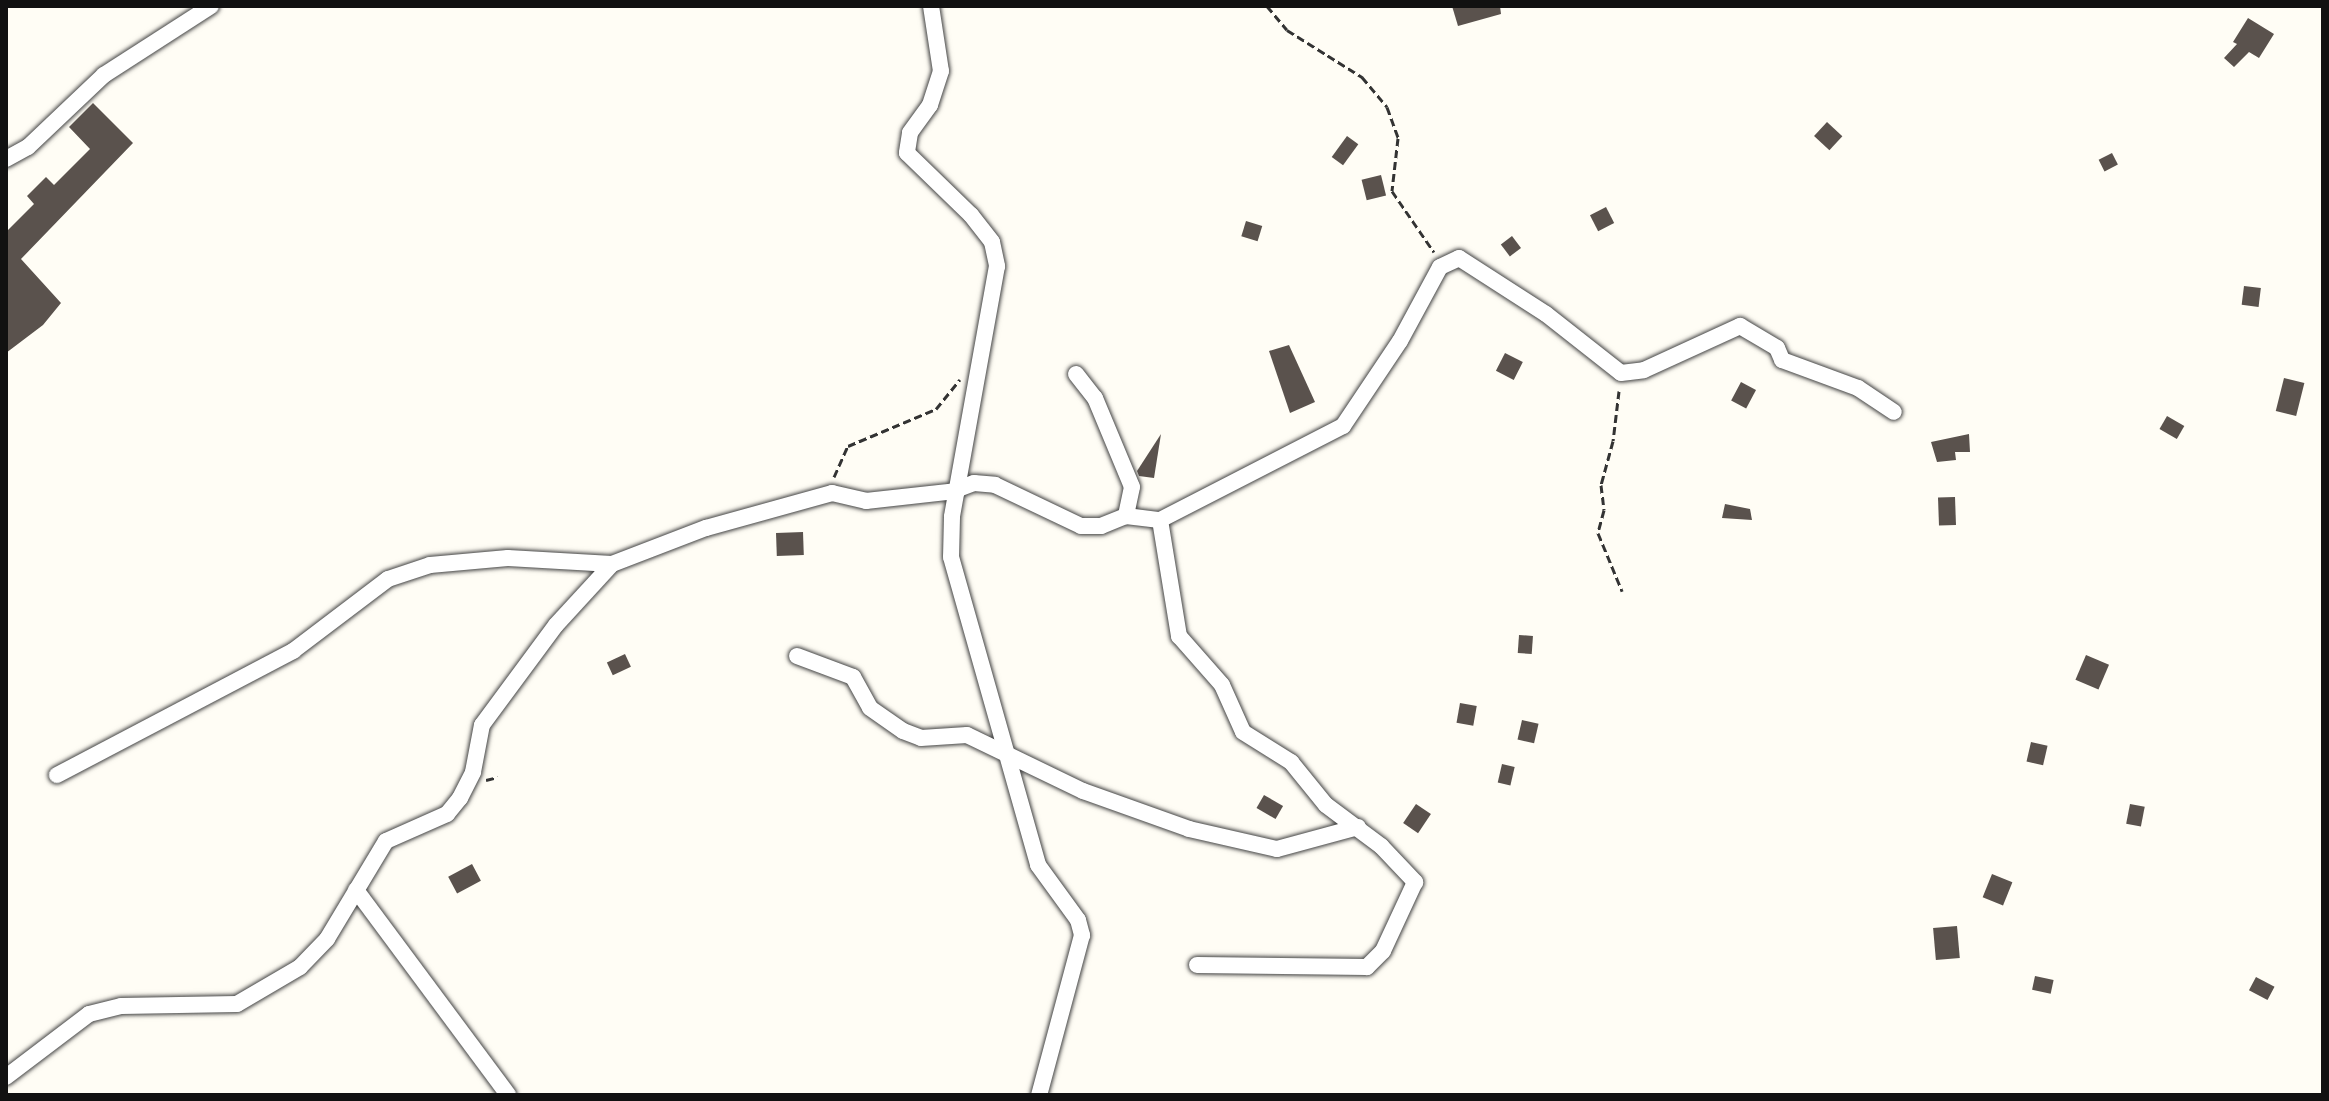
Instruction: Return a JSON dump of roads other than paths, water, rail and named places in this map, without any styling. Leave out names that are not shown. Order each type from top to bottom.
[{"type":"street","points":[[6,159],[28,147],[104,75],[211,6]]},
{"type":"street","points":[[931,6],[941,71],[938,89],[910,133],[907,153],[992,242],[997,266],[957,490],[951,557],[1038,865],[1078,920],[1082,935],[1039,1095]]},
{"type":"street","points":[[57,775],[293,651],[341,609],[388,579],[430,565],[508,558],[612,564],[706,528],[832,493],[866,501],[957,490],[974,483],[995,485],[1081,526],[1101,526],[1126,516],[1160,520],[1343,426],[1400,341],[1440,267],[1459,258],[1471,263],[1621,373],[1644,370],[1740,326],[1777,348],[1782,360],[1858,388],[1894,412]]},
{"type":"street","points":[[1076,374],[1095,398],[1132,487],[1126,516]]},
{"type":"street","points":[[1160,520],[1168,587],[1187,650],[1216,676],[1243,732],[1291,762],[1326,805],[1358,827],[1415,882],[1375,963],[1257,968],[1197,965]]},
{"type":"street","points":[[6,1077],[89,1014],[121,1006],[237,1004],[265,992],[327,939],[386,841],[447,814],[460,798],[473,772],[482,725],[556,625],[612,564]]},
{"type":"street","points":[[797,656],[853,677],[870,708],[903,731],[921,738],[967,735],[1005,755],[1141,814],[1262,849],[1293,847],[1358,827]]},
{"type":"street","points":[[356,890],[508,1095]]}]
